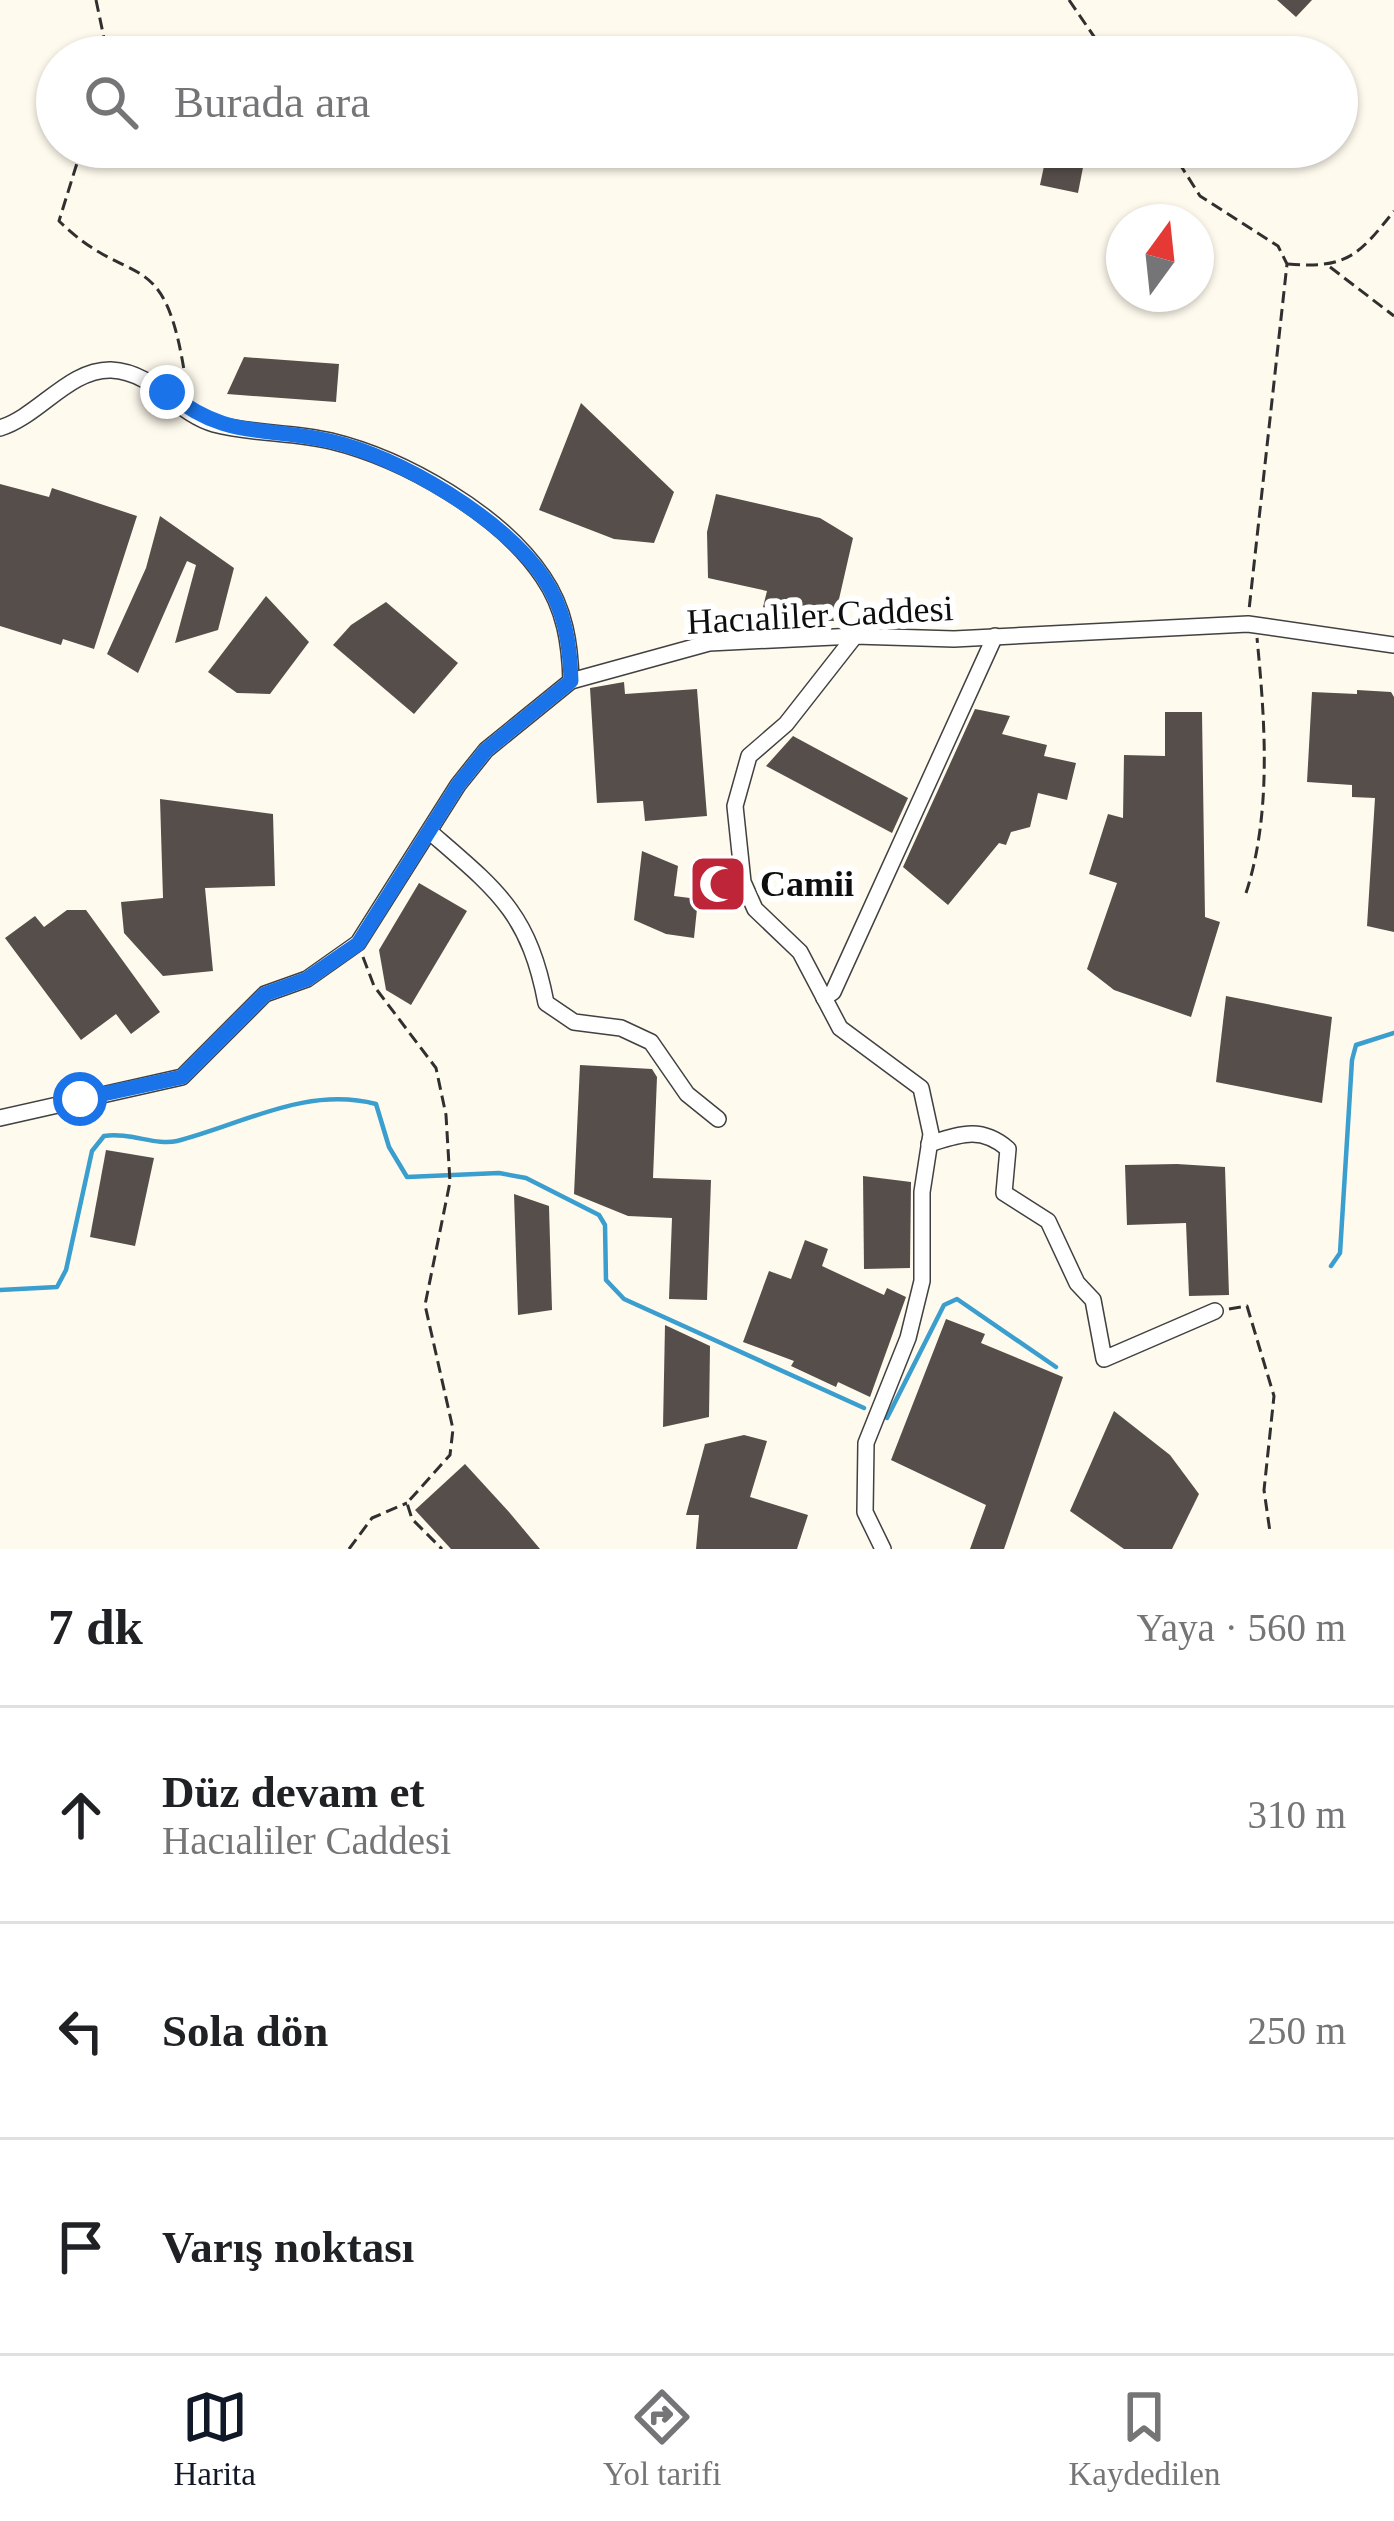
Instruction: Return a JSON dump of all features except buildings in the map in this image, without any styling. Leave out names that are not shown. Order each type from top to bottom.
[{"type":"street","points":[[0,428],[21,422],[91,371],[134,373],[208,422],[329,440],[410,474],[466,506],[510,540],[543,577],[570,640],[571,681]]},
{"type":"street","name":"Hacıaliler Caddesi","points":[[0,1118],[182,1077],[265,994],[307,979],[358,944],[486,750],[571,681],[709,643],[855,636],[995,636],[1252,625],[1394,645]]},
{"type":"street","points":[[855,636],[786,724],[749,756],[735,806],[743,882],[754,909],[800,952],[841,1028],[921,1088],[929,1144],[922,1192],[922,1281],[908,1338],[866,1443],[865,1512],[884,1549]]},
{"type":"street","points":[[824,998],[833,992],[995,636]]},
{"type":"street","points":[[430,832],[522,922],[538,958],[546,1003],[574,1022],[622,1028],[651,1042],[687,1094],[718,1119]]},
{"type":"street","points":[[929,1144],[969,1131],[994,1137],[1008,1149],[1004,1192],[1048,1221],[1077,1283],[1094,1300],[1104,1359],[1215,1311]]},
{"type":"path","points":[[96,0],[104,36]]},
{"type":"path","points":[[1069,0],[1094,36]]},
{"type":"path","points":[[75,168],[59,221],[76,237],[138,268],[159,286],[175,316],[184,370],[167,392]]},
{"type":"path","points":[[1182,168],[1200,196],[1278,246],[1287,264],[1252,625],[1265,726],[1256,864],[1246,892]]},
{"type":"path","points":[[1287,264],[1328,266],[1368,244],[1394,211]]},
{"type":"path","points":[[1328,266],[1394,316]]},
{"type":"path","points":[[349,1549],[372,1518],[407,1503],[450,1455],[453,1429],[425,1304],[450,1182],[436,1068],[374,986],[358,944]]},
{"type":"path","points":[[1215,1311],[1247,1306],[1274,1396],[1264,1490],[1270,1532]]},
{"type":"path","points":[[407,1503],[412,1520],[442,1549]]},
{"type":"waterway","points":[[1331,1266],[1340,1253],[1356,1045],[1394,1033]]},
{"type":"waterway","points":[[0,1290],[57,1287],[66,1270],[92,1151],[104,1136],[177,1141],[300,1103],[350,1100],[376,1104],[389,1147],[407,1177],[499,1173],[526,1178],[599,1215],[605,1225],[606,1280],[624,1299],[864,1408]]},
{"type":"waterway","points":[[887,1418],[944,1305],[957,1299],[1056,1367]]},
{"type":"place","name":"Camii","points":[[718,884]]},
{"type":"route","points":[[80,1099],[182,1077],[265,994],[307,979],[358,944],[458,785],[486,750],[571,681],[570,640],[543,577],[510,540],[466,506],[355,449],[329,440],[208,422],[167,392]]}]
